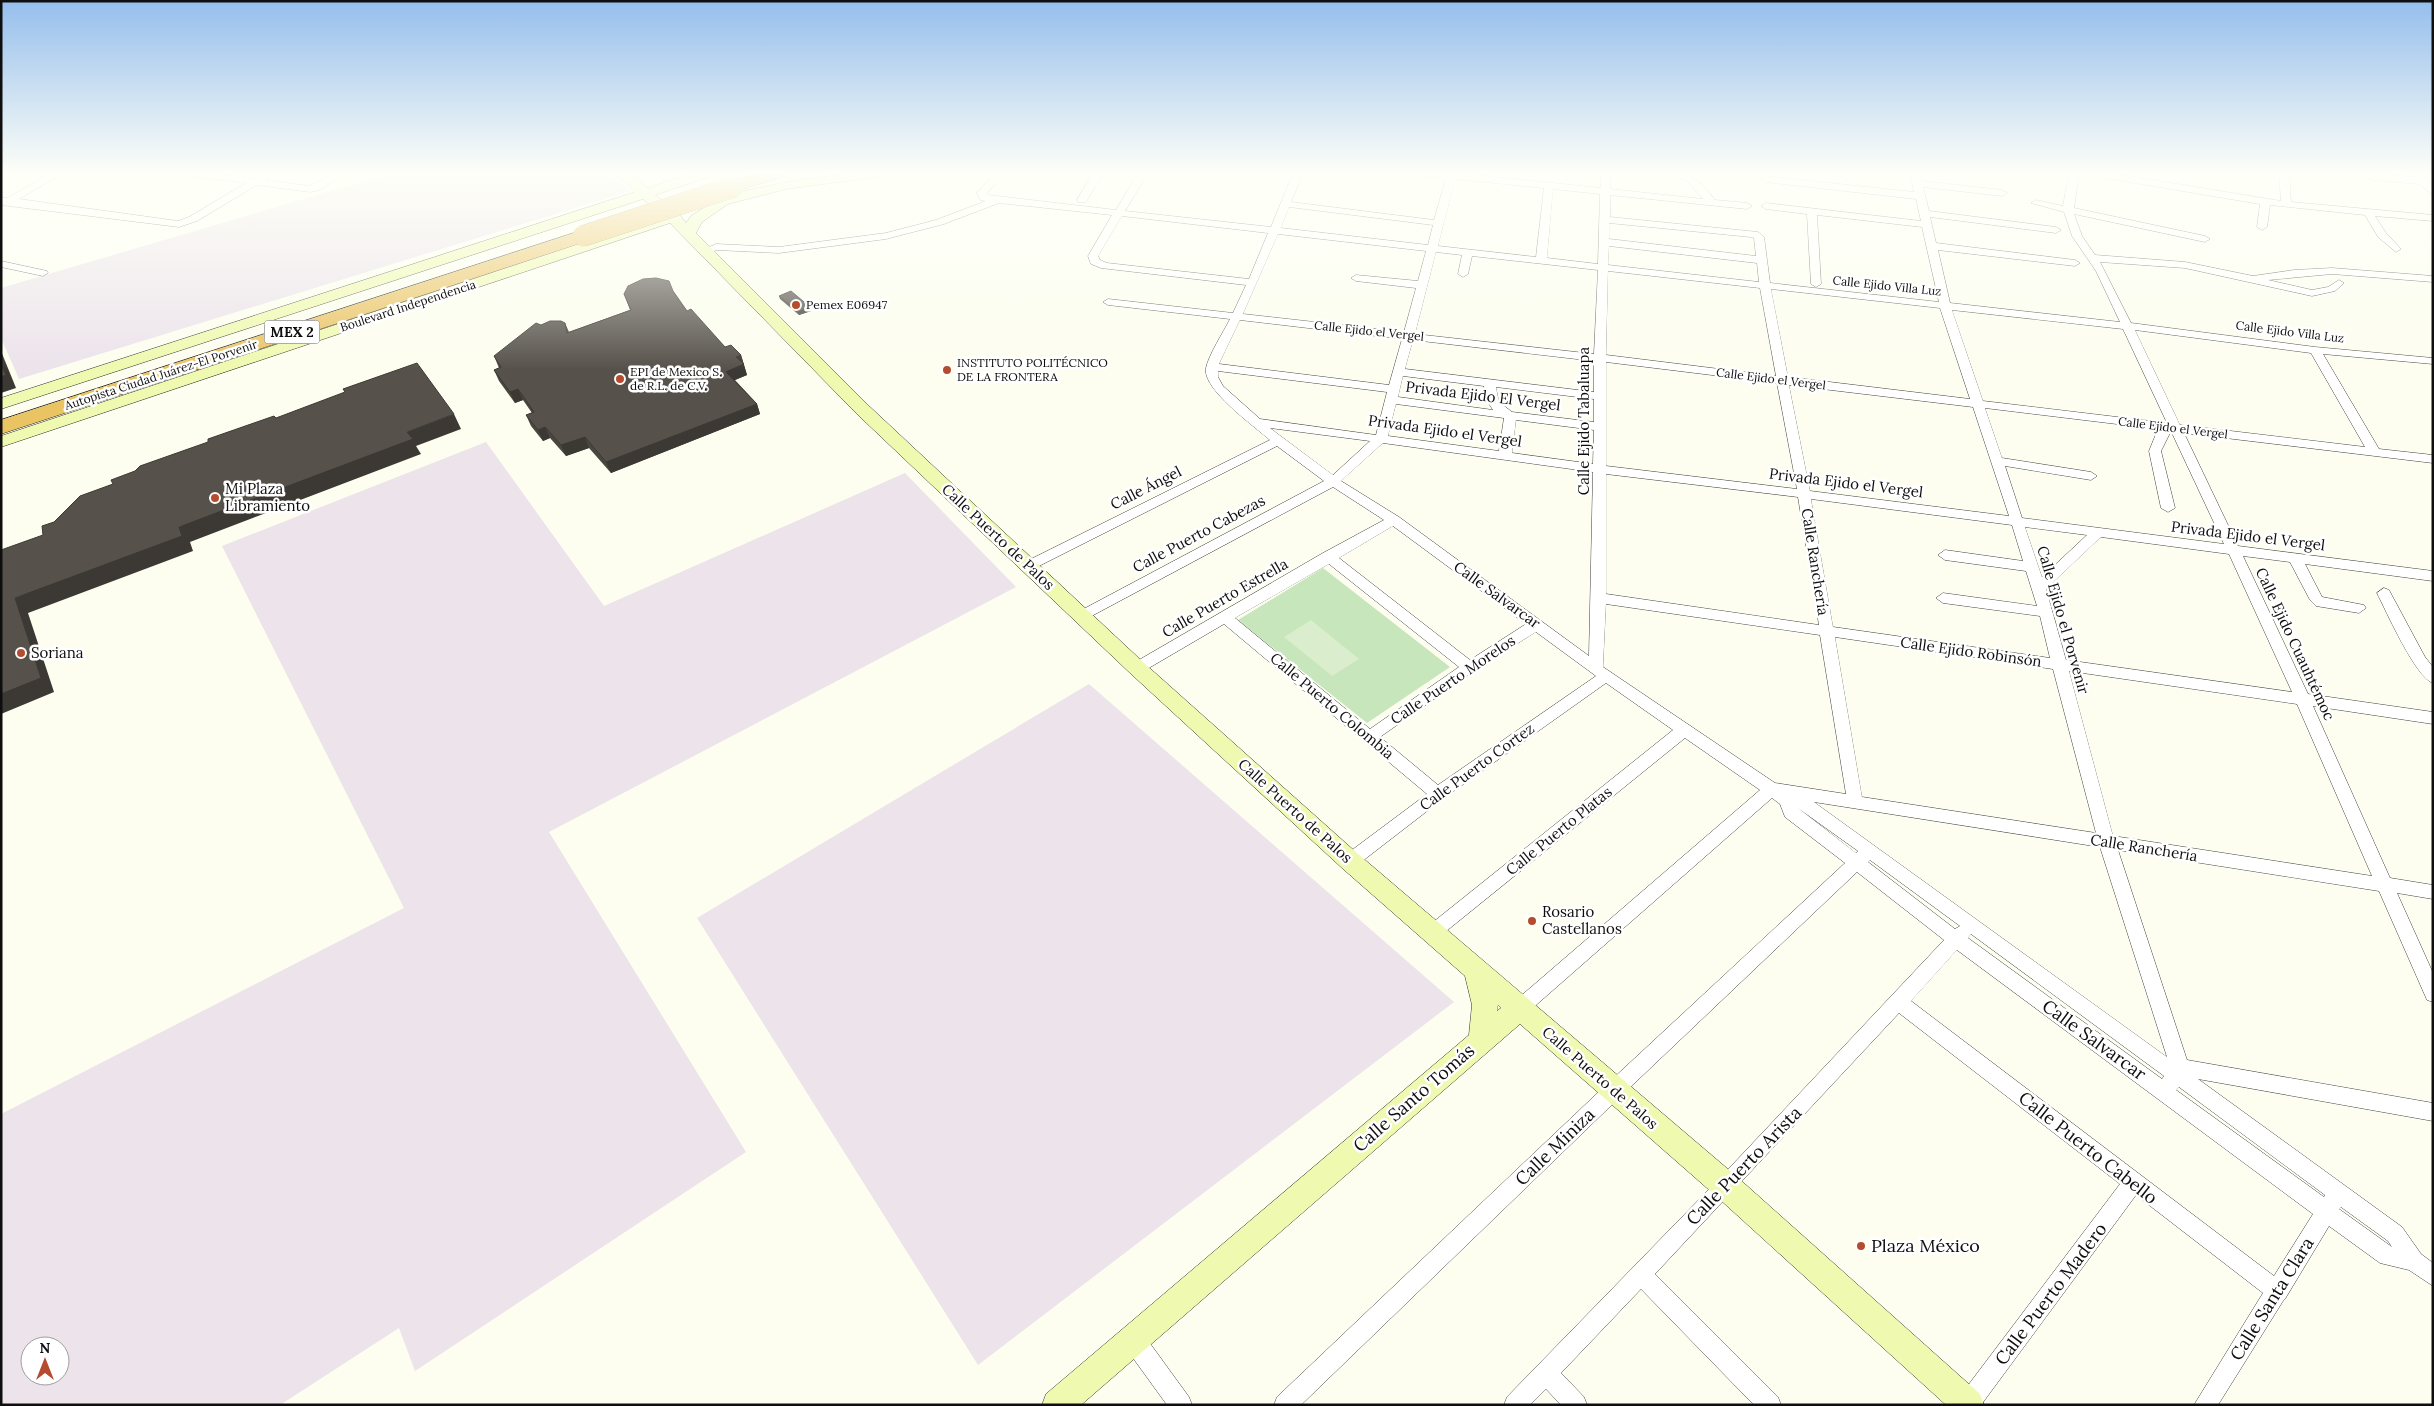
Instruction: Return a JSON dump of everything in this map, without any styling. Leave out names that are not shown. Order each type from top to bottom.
[{"type":"highway","name":"MEX 2","points":[[1,414],[542,239]]},
{"type":"highway","name":"Autopista Ciudad Juárez-El Porvenir","points":[[1,427],[577,239]]},
{"type":"street","name":"MEX 2","points":[[1,404],[504,239]]},
{"type":"street","name":"Boulevard Independencia","points":[[1,442],[609,239]]},
{"type":"street","name":"Calle Puerto de Palos","points":[[693,239],[863,410],[1137,668],[1350,861],[1726,1186],[1969,1404]]},
{"type":"street","points":[[705,251],[716,247],[779,250],[866,239]]},
{"type":"street","points":[[1104,239],[1093,256],[1095,262],[1105,266],[1253,283]]},
{"type":"street","points":[[1212,367],[1238,316],[1273,239]]},
{"type":"street","name":"Calle Ejido Villa Luz","points":[[1345,239],[1603,269],[2128,326],[2315,350],[2433,361]]},
{"type":"street","points":[[1381,438],[1433,239]]},
{"type":"street","points":[[1540,261],[1543,239]]},
{"type":"street","name":"Calle Ejido Tabaluapa","points":[[1601,672],[1599,598],[1600,358],[1604,239]]},
{"type":"street","name":"Calle Ranchería","points":[[1758,239],[1804,494],[1825,631],[1855,802]]},
{"type":"street","points":[[1814,239],[1816,284]]},
{"type":"street","name":"Calle Ejido el Porvenir","points":[[1930,239],[1945,306],[2039,588],[2107,842],[2178,1071]]},
{"type":"street","name":"Calle Ejido Cuauhtémoc","points":[[2079,239],[2092,258],[2128,326],[2170,428],[2234,551],[2433,994]]},
{"type":"street","points":[[2198,239],[2204,240]]},
{"type":"street","points":[[2386,239],[2396,249]]},
{"type":"street","points":[[1604,242],[1762,260]]},
{"type":"street","points":[[1932,246],[2075,263]]},
{"type":"street","points":[[1463,274],[1468,252]]},
{"type":"street","points":[[2092,258],[2176,264],[2316,292],[2329,291],[2339,283]]},
{"type":"street","points":[[1,264],[43,273]]},
{"type":"street","points":[[2253,279],[2323,272],[2433,279]]},
{"type":"street","points":[[1356,278],[1422,285]]},
{"type":"street","name":"Calle Ejido el Vergel","points":[[1108,302],[1408,335],[1978,403],[2433,460]]},
{"type":"street","points":[[2315,350],[2375,453]]},
{"type":"street","name":"Calle Salvarcar","points":[[1212,367],[1214,382],[1278,441],[1333,481],[1394,520],[1601,672],[1787,800],[1791,812],[1971,924],[2178,1071],[2395,1234],[2414,1261],[2433,1276]]},
{"type":"street","name":"Privada Ejido El Vergel","points":[[1212,367],[1392,395],[1510,416],[1601,427]]},
{"type":"street","name":"Privada Ejido El Vergel","points":[[1397,372],[1601,396]]},
{"type":"street","points":[[1490,383],[1489,394],[1492,402],[1510,416],[1505,455]]},
{"type":"street","name":"Privada Ejido el Vergel","points":[[1256,422],[1505,455],[1601,470],[2016,521],[2433,576]]},
{"type":"street","points":[[2168,508],[2155,451],[2170,428]]},
{"type":"street","name":"Calle Puerto Cabezas","points":[[1081,616],[1333,481],[1381,438]]},
{"type":"street","name":"Calle Ángel","points":[[1028,566],[1278,441]]},
{"type":"street","points":[[1997,461],[2092,476]]},
{"type":"street","name":"Calle Puerto Estrella","points":[[1137,668],[1226,618],[1328,556],[1394,520]]},
{"type":"street","points":[[2039,588],[2097,533]]},
{"type":"street","points":[[1945,555],[2032,566]]},
{"type":"street","points":[[1328,556],[1469,667]]},
{"type":"street","points":[[2295,558],[2317,600],[2321,603],[2359,608]]},
{"type":"street","points":[[2384,593],[2419,660],[2433,678]]},
{"type":"street","name":"Calle Ejido Robinsón","points":[[1599,598],[2061,666],[2433,718]]},
{"type":"street","points":[[1943,598],[2044,612]]},
{"type":"street","name":"Calle Puerto Colombia","points":[[1226,618],[1438,794]]},
{"type":"street","name":"Calle Puerto Morelos","points":[[1369,737],[1469,667],[1537,624]]},
{"type":"street","name":"Calle Puerto Cortez","points":[[1350,861],[1601,672]]},
{"type":"street","name":"Calle Puerto Platas","points":[[1433,932],[1684,730]]},
{"type":"street","name":"Calle Ranchería","points":[[1771,789],[2433,892]]},
{"type":"street","name":"Calle Santo Tomás","points":[[1057,1405],[1521,1007],[1771,789]]},
{"type":"street","name":"Calle Salvarcar","points":[[1864,857],[1957,940],[2387,1256],[2414,1261]]},
{"type":"street","name":"Calle Miniza","points":[[1285,1405],[1614,1090],[1864,857]]},
{"type":"street","name":"Calle Puerto Arista","points":[[1515,1405],[1900,1003],[1971,924]]},
{"type":"street","points":[[1476,970],[1485,1004],[1482,1040]]},
{"type":"street","name":"Calle Puerto Cabello","points":[[1900,1003],[2278,1292]]},
{"type":"street","points":[[2164,1091],[2178,1071],[2433,1112]]},
{"type":"street","name":"Calle Puerto Madero","points":[[1969,1404],[2133,1183]]},
{"type":"street","name":"Calle Santa Clara","points":[[2205,1405],[2278,1292],[2338,1193]]},
{"type":"street","points":[[1640,1274],[1770,1405]]},
{"type":"street","points":[[1133,1339],[1181,1405]]},
{"type":"street","points":[[1546,1373],[1576,1405]]},
{"type":"shaded area","points":[[169,239],[475,239],[19,379],[1,338],[1,288]]},
{"type":"shaded area","points":[[486,442],[604,606],[905,473],[1016,587],[549,832],[746,1152],[415,1371],[399,1328],[280,1405],[1,1405],[1,1114],[404,908],[222,546]]},
{"type":"shaded area","points":[[1089,684],[1454,1002],[978,1365],[697,918]]},
{"type":"green space","points":[[1323,568],[1450,667],[1367,723],[1238,620]]},
{"type":"green space","points":[[1311,620],[1359,659],[1332,676],[1284,637]]},
{"type":"building","name":"EPI de Mexico S. de R.L. de C.V.","points":[[656,278],[669,281],[673,291],[687,311],[691,309],[725,347],[731,345],[741,355],[736,357],[744,364],[726,372],[757,404],[606,462],[585,437],[561,445],[545,427],[538,430],[526,415],[534,412],[518,389],[510,392],[494,370],[501,367],[494,356],[536,323],[541,325],[550,321],[561,321],[565,323],[567,333],[631,310],[624,294],[628,286],[643,279]]},
{"type":"building","name":"Pemex E06947","points":[[791,291],[810,307],[798,312],[779,296]]},
{"type":"building","name":"Mi Plaza Libramiento","points":[[417,363],[454,414],[407,432],[413,439],[179,527],[182,536],[15,598],[41,678],[1,694],[1,550],[43,535],[42,526],[54,522],[80,496],[113,484],[111,480],[135,471],[140,466],[208,442],[208,439],[274,416],[276,418],[345,392],[343,389]]},
{"type":"building","points":[[1,364],[6,375],[1,377]]},
{"type":"place","name":"Pemex E06947","points":[[796,305]]},
{"type":"place","name":"INSTITUTO POLITÉCNICO DE LA FRONTERA","points":[[947,370]]},
{"type":"place","name":"EPI de Mexico S. de R.L. de C.V.","points":[[620,379]]},
{"type":"place","name":"Mi Plaza Libramiento","points":[[215,498]]},
{"type":"place","name":"Soriana","points":[[21,653]]},
{"type":"place","name":"Rosario Castellanos","points":[[1532,921]]},
{"type":"place","name":"Plaza México","points":[[1861,1246]]}]
